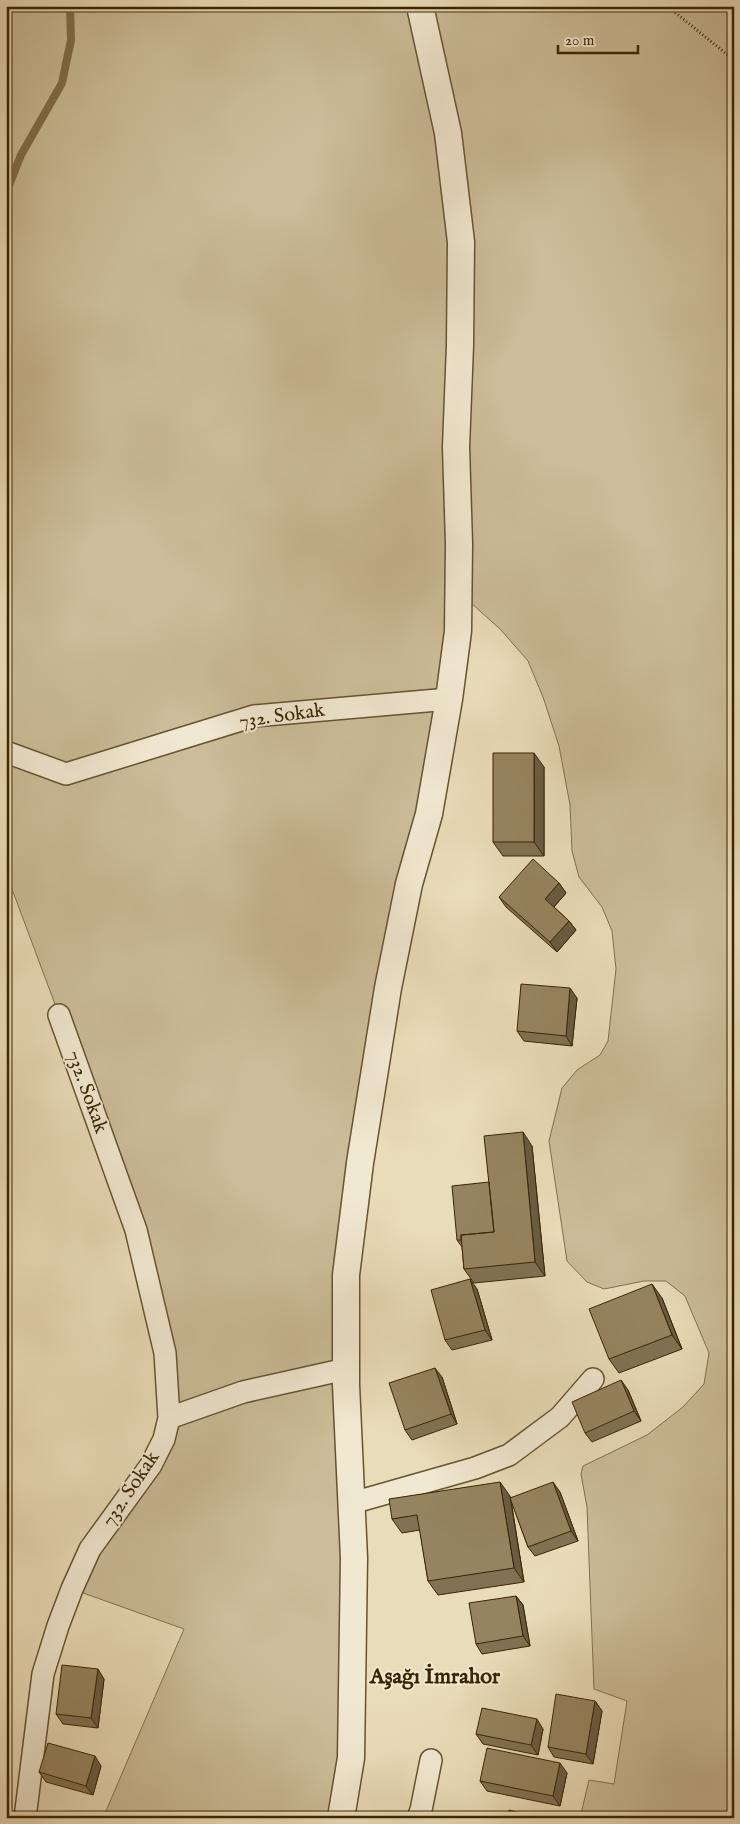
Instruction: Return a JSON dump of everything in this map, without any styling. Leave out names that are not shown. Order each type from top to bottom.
[{"type":"street","points":[[341,1818],[351,1758],[354,1558],[346,1369],[346,1275],[360,1163],[388,988],[409,884],[429,814],[449,699],[458,632],[459,544],[456,447],[460,242],[448,133],[420,6]]},
{"type":"street","name":"732. Sokak","points":[[6,752],[66,774],[254,716],[449,699]]},
{"type":"street","name":"732. Sokak","points":[[24,1818],[43,1674],[58,1626],[90,1549],[151,1465],[164,1439],[169,1418],[165,1353],[136,1230],[59,1015]]},
{"type":"street","points":[[169,1418],[244,1392],[346,1369]]},
{"type":"street","points":[[352,1503],[475,1468],[510,1455],[560,1417],[593,1379]]},
{"type":"street","points":[[418,1818],[431,1760]]},
{"type":"path","points":[[667,6],[734,60]]},
{"type":"shaded area","points":[[6,6],[734,6],[734,1818],[580,1818],[589,1780],[614,1784],[627,1701],[594,1689],[587,1507],[581,1474],[583,1466],[647,1435],[683,1407],[704,1384],[709,1353],[685,1296],[666,1281],[644,1281],[604,1289],[587,1282],[567,1261],[549,1141],[562,1088],[577,1070],[600,1055],[608,1041],[616,969],[612,931],[602,907],[579,877],[572,851],[570,805],[559,746],[543,697],[528,661],[501,630],[459,592],[360,1163],[341,1818],[103,1818],[184,1629],[72,1589],[164,1439],[165,1353],[59,1015],[6,873]]},
{"type":"building","points":[[493,753],[534,753],[534,842],[493,842]]},
{"type":"building","points":[[533,859],[559,883],[545,899],[569,921],[550,942],[499,897]]},
{"type":"building","points":[[521,984],[570,988],[566,1036],[517,1031]]},
{"type":"building","points":[[523,1132],[535,1262],[464,1269],[461,1235],[494,1232],[484,1136]]},
{"type":"building","points":[[489,1182],[494,1232],[461,1235],[461,1240],[457,1240],[452,1186]]},
{"type":"building","points":[[470,1279],[485,1330],[445,1340],[431,1290]]},
{"type":"building","points":[[652,1284],[672,1335],[609,1359],[589,1309]]},
{"type":"building","points":[[435,1368],[451,1414],[405,1430],[389,1383]]},
{"type":"building","points":[[621,1380],[634,1411],[585,1433],[572,1402]]},
{"type":"building","points":[[500,1482],[514,1568],[428,1581],[417,1515],[392,1519],[389,1499]]},
{"type":"building","points":[[553,1482],[571,1531],[528,1547],[510,1498]]},
{"type":"building","points":[[516,1596],[523,1636],[476,1644],[469,1603]]},
{"type":"building","points":[[62,1665],[98,1669],[91,1718],[56,1714]]},
{"type":"building","points":[[556,1694],[595,1701],[586,1754],[548,1747]]},
{"type":"building","points":[[482,1708],[537,1719],[531,1745],[476,1734]]},
{"type":"building","points":[[48,1743],[95,1756],[86,1786],[39,1772]]},
{"type":"building","points":[[487,1748],[560,1763],[553,1796],[480,1781]]},
{"type":"building","points":[[509,1810],[541,1818],[507,1818]]},
{"type":"waterway","points":[[6,193],[21,155],[62,83],[71,40],[70,6]]},
{"type":"district","name":"Aşağı İmrahor","points":[[435,1677]]}]
